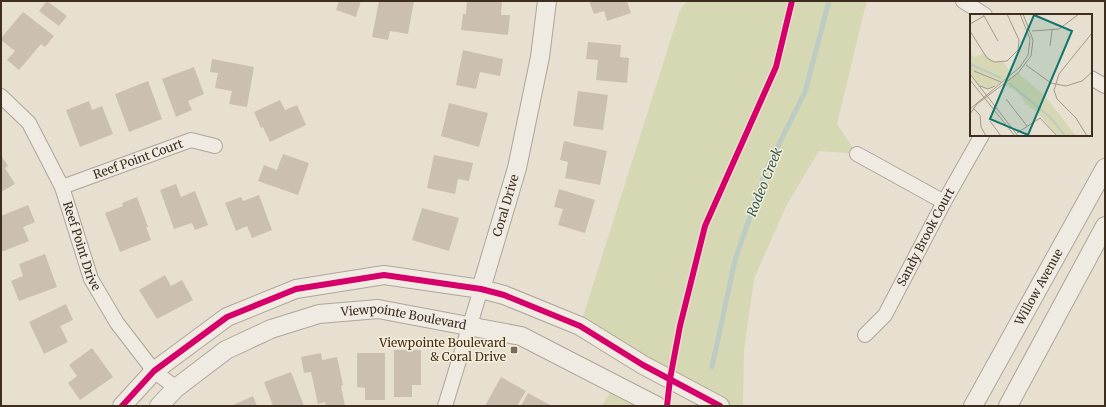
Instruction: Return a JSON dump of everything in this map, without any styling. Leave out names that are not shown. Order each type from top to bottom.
[{"type":"street","name":"Coral Drive","points":[[445,406],[517,168],[540,57],[547,1]]},
{"type":"street","points":[[962,1],[983,14]]},
{"type":"street","points":[[1092,79],[1105,86]]},
{"type":"street","name":"Reef Point Drive","points":[[1,96],[29,123],[62,187],[91,279],[117,323],[154,371],[176,388]]},
{"type":"street","name":"Sandy Brook Court","points":[[865,335],[885,315],[944,202],[981,136]]},
{"type":"street","name":"Reef Point Court","points":[[62,187],[191,140],[215,146]]},
{"type":"street","points":[[856,154],[944,202]]},
{"type":"street","name":"Willow Avenue","points":[[973,406],[1105,168]]},
{"type":"street","points":[[1008,406],[1105,226]]},
{"type":"street","points":[[122,406],[154,371],[226,317],[296,289],[384,275],[481,289],[504,295],[580,326],[643,365],[720,406]]},
{"type":"street","name":"Viewpointe Boulevard","points":[[159,406],[176,388],[226,350],[271,329],[319,314],[378,309],[521,336],[657,406]]},
{"type":"green space","points":[[687,1],[868,1],[837,124],[857,154],[819,151],[786,206],[754,279],[744,349],[743,406],[720,406],[580,326],[680,10]]},
{"type":"green space","points":[[615,384],[657,406],[602,406]]},
{"type":"building","points":[[47,1],[67,16],[59,26],[39,11]]},
{"type":"building","points":[[339,1],[361,1],[356,17],[336,10]]},
{"type":"building","points":[[379,1],[414,1],[408,34],[390,31],[388,40],[372,37]]},
{"type":"building","points":[[467,1],[502,1],[501,15],[510,15],[508,35],[461,30],[463,14],[466,14]]},
{"type":"building","points":[[589,1],[627,1],[631,13],[607,21],[604,11],[594,14]]},
{"type":"building","points":[[23,12],[54,36],[45,47],[41,44],[19,70],[7,60],[15,51],[1,40],[1,38]]},
{"type":"building","points":[[588,42],[621,45],[620,57],[629,58],[627,83],[596,80],[598,60],[586,59]]},
{"type":"building","points":[[463,50],[503,59],[500,76],[480,72],[476,89],[456,85]]},
{"type":"building","points":[[212,59],[254,67],[247,107],[229,104],[232,91],[215,88],[218,73],[210,72]]},
{"type":"building","points":[[194,67],[204,94],[188,101],[192,110],[176,117],[162,79]]},
{"type":"building","points":[[148,81],[162,119],[129,132],[115,94]]},
{"type":"building","points":[[578,91],[608,95],[603,130],[573,126]]},
{"type":"building","points":[[280,100],[285,110],[297,105],[306,125],[270,142],[263,127],[261,128],[254,112]]},
{"type":"building","points":[[89,101],[92,110],[102,106],[113,134],[80,147],[66,110]]},
{"type":"building","points":[[449,103],[488,113],[479,147],[441,136]]},
{"type":"building","points":[[564,141],[607,151],[600,185],[565,178],[568,162],[560,160]]},
{"type":"building","points":[[283,154],[309,163],[298,195],[258,181],[264,165],[277,170]]},
{"type":"building","points":[[1,155],[8,166],[5,168],[15,184],[1,192]]},
{"type":"building","points":[[434,155],[473,163],[469,181],[458,179],[455,194],[427,188]]},
{"type":"building","points":[[176,184],[181,197],[195,191],[208,225],[195,230],[192,223],[174,229],[160,190]]},
{"type":"building","points":[[559,189],[595,200],[585,233],[558,225],[563,209],[554,207]]},
{"type":"building","points":[[259,195],[272,230],[252,238],[247,226],[236,231],[225,203],[241,197],[243,201]]},
{"type":"building","points":[[137,197],[151,240],[120,252],[105,213],[123,206],[122,203]]},
{"type":"building","points":[[28,205],[35,222],[23,227],[29,241],[1,252],[1,216]]},
{"type":"building","points":[[422,208],[459,218],[449,251],[412,240]]},
{"type":"building","points":[[45,254],[57,287],[19,301],[11,281],[23,276],[19,264]]},
{"type":"building","points":[[165,275],[171,286],[182,280],[193,300],[157,319],[139,290]]},
{"type":"building","points":[[66,304],[73,320],[60,326],[68,342],[44,354],[29,322]]},
{"type":"building","points":[[92,348],[113,377],[80,400],[68,383],[77,376],[69,365]]},
{"type":"building","points":[[394,350],[421,350],[421,385],[412,385],[412,397],[394,397]]},
{"type":"building","points":[[321,353],[322,360],[337,357],[343,385],[341,386],[345,406],[326,406],[325,402],[318,404],[311,372],[304,373],[301,357]]},
{"type":"building","points":[[357,353],[385,353],[385,400],[365,400],[365,388],[357,387]]},
{"type":"building","points":[[291,372],[304,406],[273,406],[264,382]]},
{"type":"building","points":[[501,377],[526,391],[517,406],[485,406]]},
{"type":"building","points":[[528,393],[552,406],[521,406]]},
{"type":"building","points":[[253,396],[257,406],[231,406]]},
{"type":"waterway","name":"Rodeo Creek","points":[[712,367],[735,260],[767,168],[805,92],[829,1]]},
{"type":"cycle path","points":[[667,406],[670,379],[680,326],[705,226],[776,67],[792,1]]},
{"type":"cycle path","points":[[122,406],[154,371],[227,317],[296,289],[384,275],[481,289],[504,295],[580,326],[643,365],[720,406]]},
{"type":"place","name":"Viewpointe Boulevard & Coral Drive","points":[[514,350]]}]
